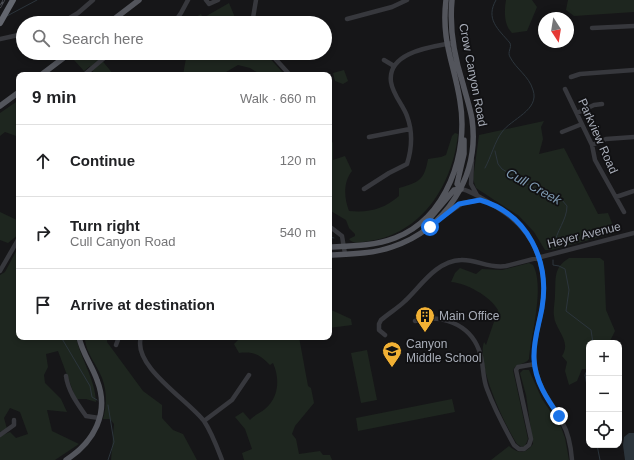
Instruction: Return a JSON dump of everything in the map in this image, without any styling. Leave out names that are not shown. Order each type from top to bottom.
[{"type":"highway","points":[[0,23],[13,0]]},
{"type":"main road","points":[[118,16],[139,0]]},
{"type":"main road","name":"Crow Canyon Road","points":[[332,247],[367,245],[384,242],[401,235],[416,226],[433,210],[448,186],[459,156],[463,128],[460,99],[444,21],[446,0]]},
{"type":"main road","name":"Crow Canyon Road","points":[[332,255],[368,253],[391,248],[416,237],[438,220],[450,207],[461,189],[468,171],[472,151],[473,125],[471,111],[449,44],[452,0]]},
{"type":"main road","points":[[45,72],[61,60]]},
{"type":"main road","points":[[0,106],[16,94]]},
{"type":"main road","points":[[461,189],[457,184],[464,154],[463,128]]},
{"type":"main road","points":[[416,226],[432,216],[454,190],[461,189]]},
{"type":"main road","points":[[66,460],[81,450],[92,438],[99,418],[102,399],[100,388],[80,340]]},
{"type":"street","points":[[73,16],[94,0]]},
{"type":"street","points":[[179,16],[188,0]]},
{"type":"street","points":[[206,0],[209,4],[218,0]]},
{"type":"street","points":[[250,0],[255,2],[254,16]]},
{"type":"street","points":[[347,19],[407,0]]},
{"type":"street","points":[[592,28],[634,26]]},
{"type":"street","points":[[0,39],[16,36]]},
{"type":"street","points":[[364,189],[389,172],[407,164],[412,148],[407,115],[398,100],[391,82],[394,66],[407,55],[449,44]]},
{"type":"street","points":[[88,72],[102,60]]},
{"type":"street","points":[[276,60],[287,72]]},
{"type":"street","points":[[384,60],[394,66]]},
{"type":"street","points":[[571,77],[580,74],[634,70]]},
{"type":"street","name":"Parkview Road","points":[[565,89],[592,145],[595,160],[624,212]]},
{"type":"street","points":[[577,113],[594,105],[602,104]]},
{"type":"street","points":[[562,132],[582,124]]},
{"type":"street","points":[[370,137],[410,129]]},
{"type":"street","points":[[592,145],[606,139],[634,137]]},
{"type":"street","points":[[472,151],[471,184],[480,199]]},
{"type":"street","points":[[461,189],[463,192],[480,199],[508,215],[521,226],[531,238],[539,256],[543,299],[534,346],[534,364],[540,386],[568,434],[572,460]]},
{"type":"street","points":[[616,197],[634,191]]},
{"type":"street","points":[[438,220],[463,203],[480,199]]},
{"type":"street","points":[[332,228],[342,236],[345,254]]},
{"type":"street","name":"Heyer Avenue","points":[[385,335],[379,330],[380,322],[404,302],[427,278],[442,266],[461,260],[488,266],[501,267],[539,256],[634,233]]},
{"type":"street","points":[[0,271],[16,243]]},
{"type":"street","points":[[415,321],[426,318],[442,318],[456,324],[469,335],[479,350],[487,389],[514,445],[519,449],[524,449],[529,445],[530,440],[516,370],[518,367],[534,364]]},
{"type":"street","points":[[116,345],[118,340]]},
{"type":"street","points":[[141,340],[140,347],[146,361],[204,421],[212,435],[222,460]]},
{"type":"street","points":[[204,421],[232,400],[249,375]]},
{"type":"street","points":[[66,376],[67,384],[74,400],[86,416],[99,418]]},
{"type":"street","points":[[0,435],[14,425],[14,420]]},
{"type":"shaded area","points":[[506,0],[532,0],[537,7],[527,31],[512,33],[509,30],[505,18]]},
{"type":"shaded area","points":[[568,0],[634,0],[634,12],[574,16],[574,12],[569,12],[566,10]]},
{"type":"shaded area","points":[[229,3],[234,16],[206,16]]},
{"type":"shaded area","points":[[74,60],[102,60],[112,72],[93,72],[90,66],[84,71]]},
{"type":"shaded area","points":[[186,60],[271,60],[282,72],[256,72],[250,68],[238,65],[226,72],[184,72]]},
{"type":"shaded area","points":[[344,70],[348,81],[343,84],[335,81],[333,73]]},
{"type":"shaded area","points":[[16,102],[16,136],[5,132],[0,136],[0,113]]},
{"type":"shaded area","points":[[544,121],[541,127],[543,139],[539,154],[564,148],[598,214],[608,213],[616,233],[551,250],[545,250],[534,232],[519,216],[476,188],[473,179],[479,135]]},
{"type":"shaded area","points":[[455,133],[458,134],[455,153],[442,188],[432,204],[405,228],[388,236],[355,243],[351,241],[349,239],[355,236],[355,234],[349,228],[346,220],[332,212],[332,142],[333,160],[345,156],[352,171],[347,180],[345,190],[349,211],[370,211],[388,204],[399,196],[399,188],[420,180],[425,172],[428,159],[446,155],[452,136]]},
{"type":"shaded area","points":[[0,212],[16,220],[16,236],[8,243],[0,240]]},
{"type":"shaded area","points":[[16,252],[16,340],[77,340],[91,377],[96,402],[86,399],[76,399],[58,351],[46,354],[48,367],[44,375],[45,383],[61,399],[67,412],[47,410],[52,431],[79,444],[55,460],[0,460],[0,436],[10,432],[16,438],[28,434],[20,412],[10,408],[4,418],[7,429],[0,432],[0,275],[5,272]]},
{"type":"shaded area","points":[[569,258],[600,258],[604,261],[606,310],[615,331],[610,340],[586,340],[586,369],[582,369],[577,381],[569,385],[565,371],[567,362],[562,356],[565,351],[564,340],[554,316],[556,274],[564,262]]},
{"type":"shaded area","points":[[529,263],[533,265],[536,274],[538,298],[529,359],[516,366],[513,370],[528,439],[525,446],[522,447],[517,444],[505,422],[487,379],[484,365],[484,342],[486,345],[498,310],[484,295],[464,285],[451,282],[455,273],[460,268],[476,274],[482,269],[502,270]]},
{"type":"shaded area","points":[[332,310],[351,319],[352,325],[332,328]]},
{"type":"shaded area","points":[[86,340],[107,340],[143,391],[162,405],[162,418],[173,430],[183,434],[197,460],[111,460],[114,424],[110,419],[103,419],[106,403],[104,383]]},
{"type":"shaded area","points":[[238,340],[300,340],[308,386],[311,388],[314,403],[295,426],[292,434],[296,439],[299,454],[320,451],[323,455],[330,455],[332,460],[244,460],[242,453],[252,449],[245,429],[235,417],[243,412],[250,420],[270,404],[276,393],[277,375],[273,363],[270,365],[260,356],[253,353],[239,353],[234,344]]},
{"type":"shaded area","points":[[367,350],[377,400],[361,403],[351,353]]},
{"type":"shaded area","points":[[523,370],[529,370],[542,399],[561,427],[565,438],[569,460],[491,460],[509,446],[519,452],[522,452],[528,450],[533,444],[526,395],[520,373]]},
{"type":"shaded area","points":[[452,399],[455,412],[358,431],[356,418]]},
{"type":"shaded area","points":[[629,433],[634,433],[634,460],[625,460],[623,445],[624,437]]},
{"type":"waterway","points":[[7,16],[37,0]]},
{"type":"waterway","points":[[485,168],[502,132],[506,127],[529,109],[534,97],[529,81],[510,57],[510,43],[497,28],[492,18],[493,7],[496,0]]},
{"type":"waterway","name":"Cull Creek","points":[[495,151],[498,164],[502,169],[552,199],[562,200],[567,206],[567,211],[554,246]]},
{"type":"waterway","name":"Cull Creek","points":[[553,260],[553,265],[565,269],[569,290],[566,311],[591,330],[593,340]]},
{"type":"waterway","points":[[63,340],[90,386],[92,397],[97,400]]},
{"type":"waterway","name":"Cull Creek","points":[[586,373],[586,380]]},
{"type":"waterway","points":[[108,405],[114,442],[108,460]]},
{"type":"waterway","name":"Cull Creek","points":[[598,448],[600,460]]},
{"type":"railway","points":[[0,7],[4,0]]},
{"type":"place","name":"Main Office","points":[[425,333]]},
{"type":"place","name":"Canyon Middle School","points":[[392,368]]},
{"type":"route","points":[[430,227],[459,204],[468,201],[480,200],[512,218],[528,233],[539,256],[543,292],[542,308],[535,337],[534,364],[540,386],[559,416]]}]
